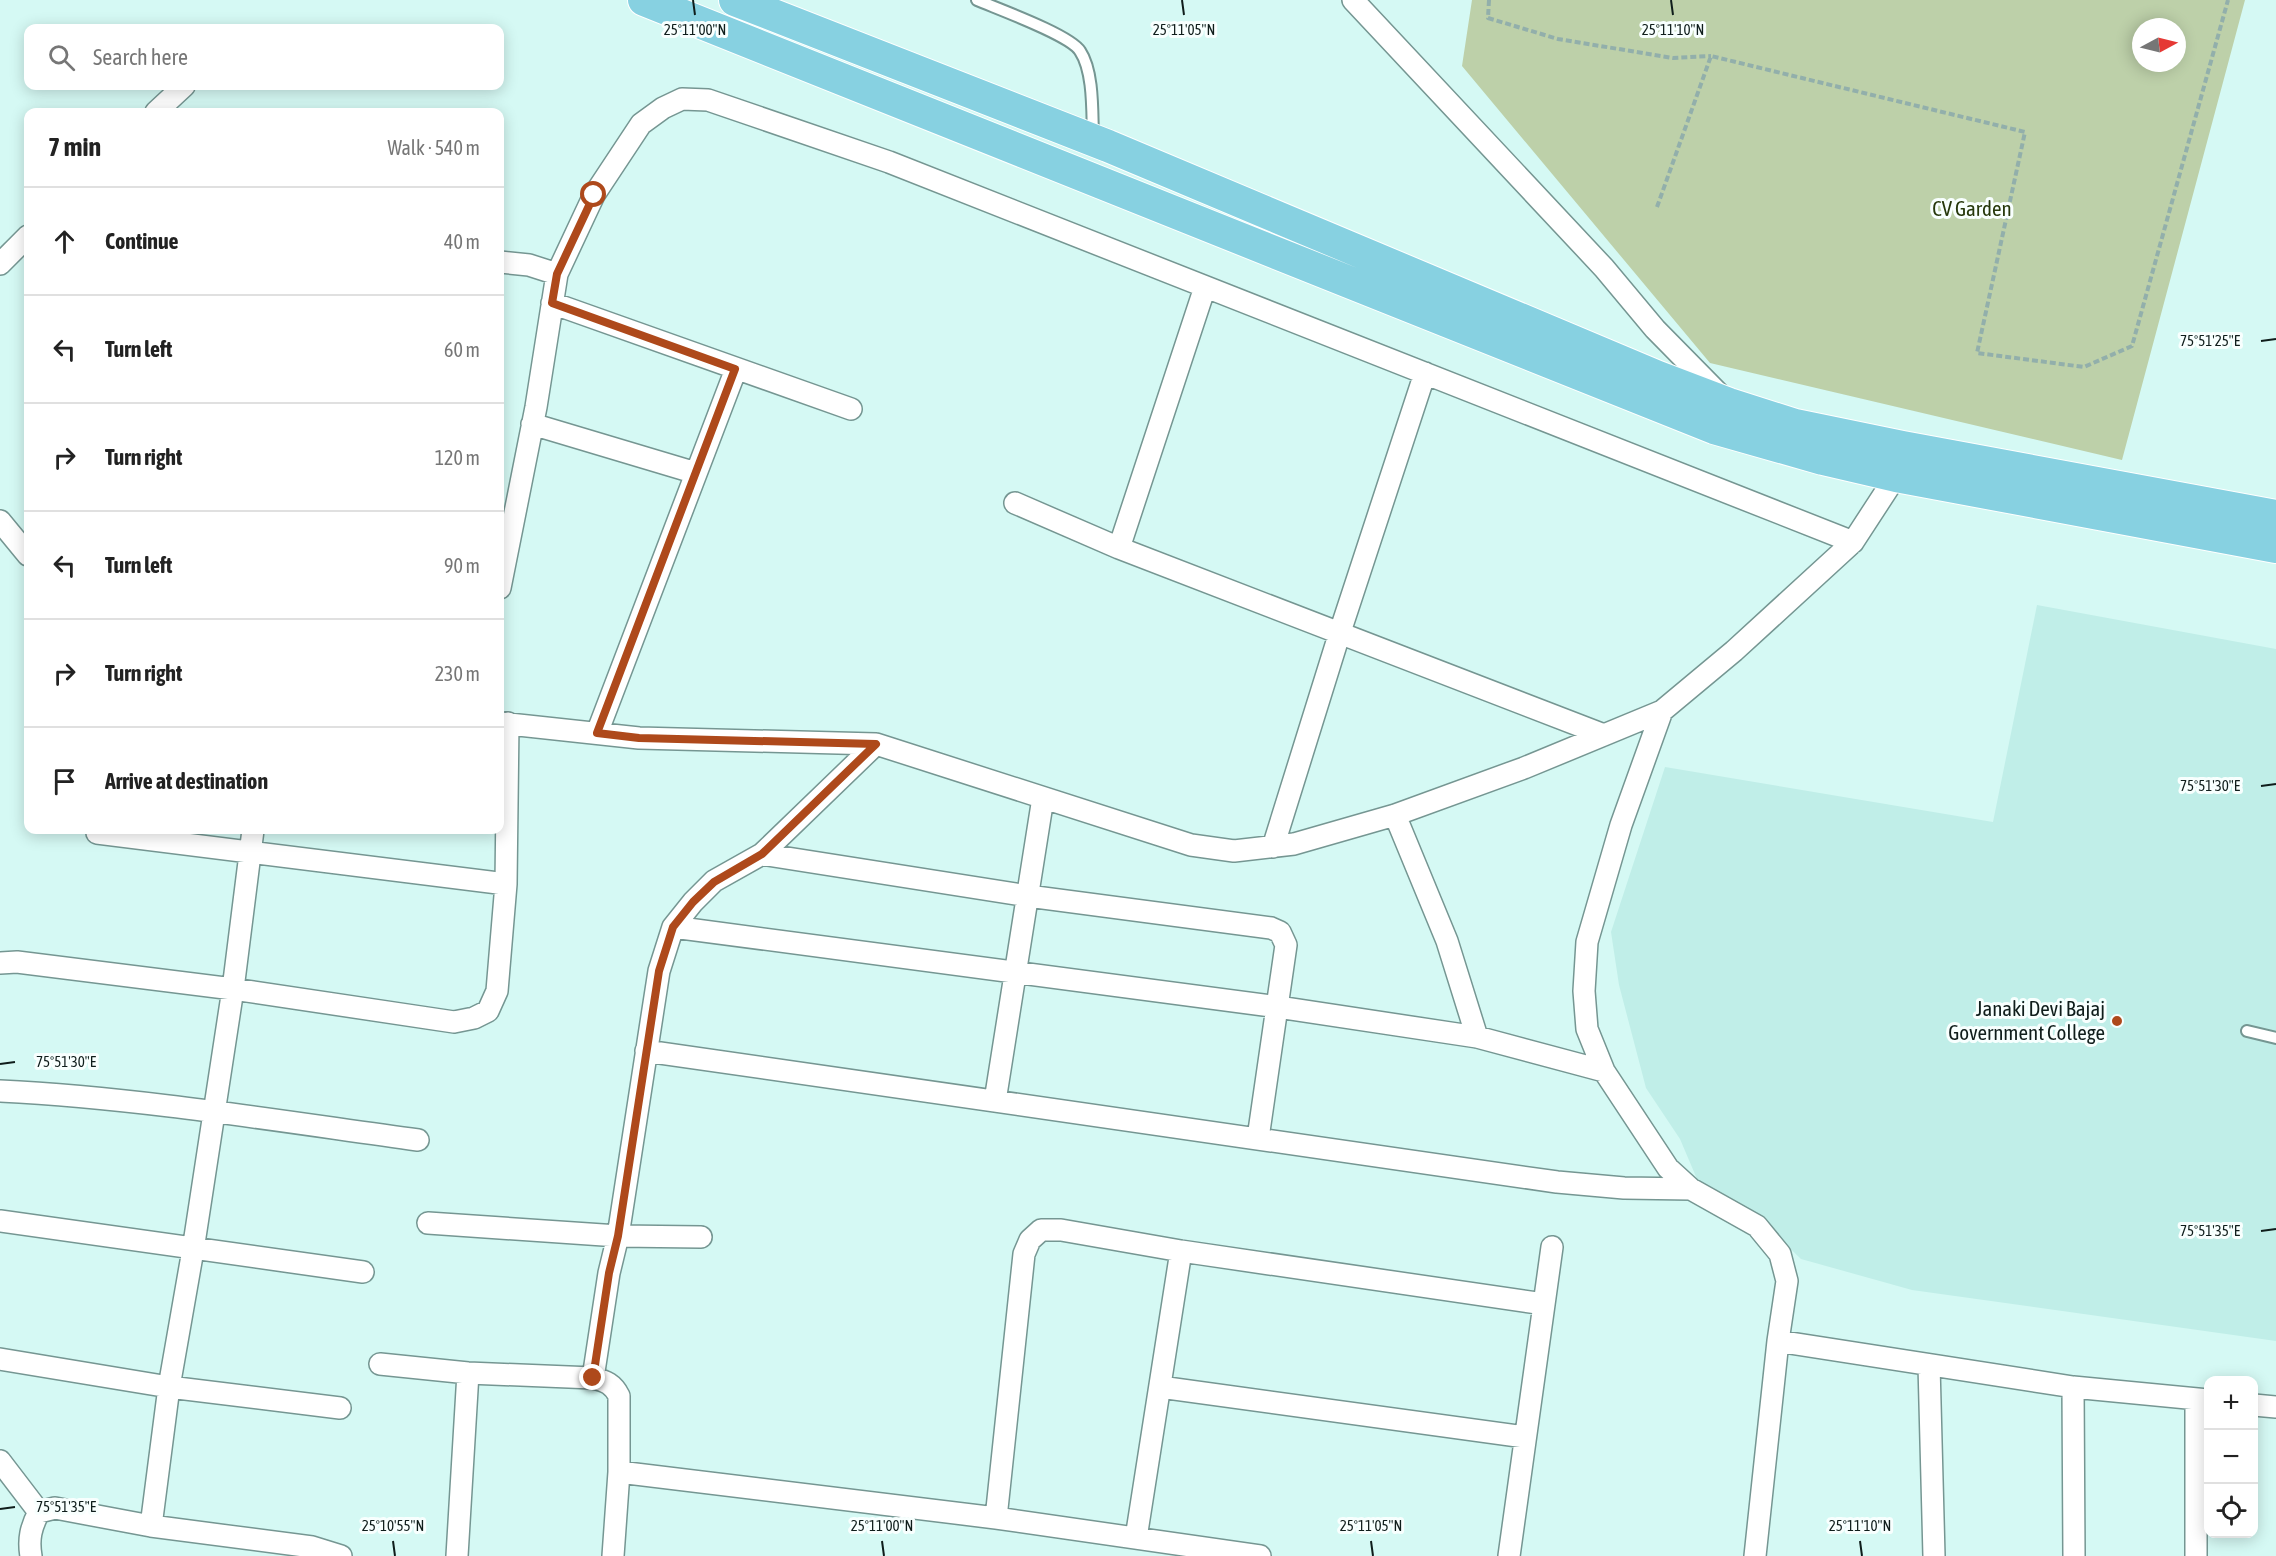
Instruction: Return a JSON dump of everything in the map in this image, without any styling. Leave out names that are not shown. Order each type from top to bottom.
[{"type":"main road","points":[[644,0],[1714,428],[1823,459],[1899,462],[2276,516]]},
{"type":"main road","points":[[735,0],[1094,140],[1658,377],[1729,404],[1899,462],[2276,547]]},
{"type":"street","points":[[1353,0],[1604,268],[1655,329],[1729,404]]},
{"type":"street","points":[[160,108],[180,90]]},
{"type":"street","points":[[504,568],[532,424],[557,274],[594,195],[641,124],[663,108],[682,99],[708,100],[889,162],[1853,542]]},
{"type":"street","points":[[0,264],[24,240]]},
{"type":"street","points":[[504,262],[529,265],[557,274]]},
{"type":"street","points":[[1119,548],[1205,287]]},
{"type":"street","points":[[552,303],[851,409]]},
{"type":"street","points":[[597,733],[735,369]]},
{"type":"street","points":[[1273,847],[1340,632],[1425,374]]},
{"type":"street","points":[[532,424],[696,473]]},
{"type":"street","points":[[0,963],[17,962],[233,989],[454,1022],[474,1018],[488,1011],[497,991],[506,884],[504,723],[639,738],[876,744],[1191,845],[1234,851],[1294,844],[1395,815],[1524,768],[1662,711],[1734,651],[1853,542],[1899,462]]},
{"type":"street","points":[[1015,503],[1119,548],[1604,735]]},
{"type":"street","points":[[0,521],[24,550]]},
{"type":"street","points":[[1662,711],[1622,825],[1587,942],[1584,991],[1587,1029],[1604,1071],[1668,1168],[1691,1189],[1756,1226],[1780,1254],[1787,1281],[1778,1341],[1755,1556]]},
{"type":"street","points":[[593,1378],[609,1273],[618,1236],[659,971],[673,927],[693,902],[714,882],[762,854],[876,744]]},
{"type":"street","points":[[995,1101],[1043,798]]},
{"type":"street","points":[[1395,815],[1447,941],[1477,1037]]},
{"type":"street","points":[[105,834],[506,884]]},
{"type":"street","points":[[152,1526],[169,1387],[193,1250],[233,989],[252,834]]},
{"type":"street","points":[[762,854],[1028,896],[1271,928],[1280,932],[1286,945],[1258,1138]]},
{"type":"street","points":[[673,927],[1278,1007],[1477,1037],[1604,1071]]},
{"type":"street","points":[[646,1051],[1557,1182],[1624,1188],[1691,1189]]},
{"type":"street","points":[[0,1091],[44,1093],[213,1112],[418,1140]]},
{"type":"street","points":[[0,1221],[193,1250],[363,1272]]},
{"type":"street","points":[[428,1223],[618,1236],[701,1237]]},
{"type":"street","points":[[996,1518],[1024,1254],[1030,1240],[1041,1230],[1061,1230],[1181,1251],[1544,1304]]},
{"type":"street","points":[[1509,1556],[1552,1247]]},
{"type":"street","points":[[1136,1538],[1181,1251]]},
{"type":"street","points":[[1778,1341],[2073,1387],[2202,1399],[2196,1556]]},
{"type":"street","points":[[0,1359],[169,1387],[340,1408]]},
{"type":"street","points":[[380,1364],[468,1373],[593,1378],[607,1381],[619,1396],[619,1472],[613,1556]]},
{"type":"street","points":[[1929,1365],[1934,1556]]},
{"type":"street","points":[[457,1556],[468,1373]]},
{"type":"street","points":[[1160,1387],[1525,1437]]},
{"type":"street","points":[[2073,1387],[2074,1556]]},
{"type":"street","points":[[2258,1405],[2276,1407]]},
{"type":"street","points":[[0,1461],[39,1512]]},
{"type":"street","points":[[619,1472],[996,1518],[1260,1556]]},
{"type":"street","points":[[32,1556],[31,1526],[39,1512],[55,1508],[152,1526],[312,1547],[341,1556]]},
{"type":"lane","points":[[977,0],[1066,39],[1080,51],[1091,81],[1094,140]]},
{"type":"lane","points":[[2247,1031],[2276,1038]]},
{"type":"path","points":[[1489,0],[1488,18],[1558,39],[1673,58],[1711,56],[2025,132],[1977,353],[2084,367],[2132,346],[2228,0]]},
{"type":"path","points":[[1657,207],[1711,56]]},
{"type":"shaded area","name":"Janaki Devi Bajaj Government College","points":[[2037,605],[2276,649],[2276,1341],[1912,1290],[1801,1259],[1774,1233],[1697,1179],[1680,1139],[1646,1088],[1619,985],[1611,932],[1665,767],[1993,822]]},
{"type":"green space","name":"CV Garden","points":[[1472,0],[2245,0],[2122,460],[1710,363],[1462,66]]},
{"type":"place","name":"Janaki Devi Bajaj Government College","points":[[2117,1021]]},
{"type":"route","points":[[593,1378],[609,1273],[618,1236],[659,971],[673,927],[693,902],[714,882],[762,854],[876,744],[639,738],[597,733],[735,369],[552,303],[557,274],[594,195]]}]
